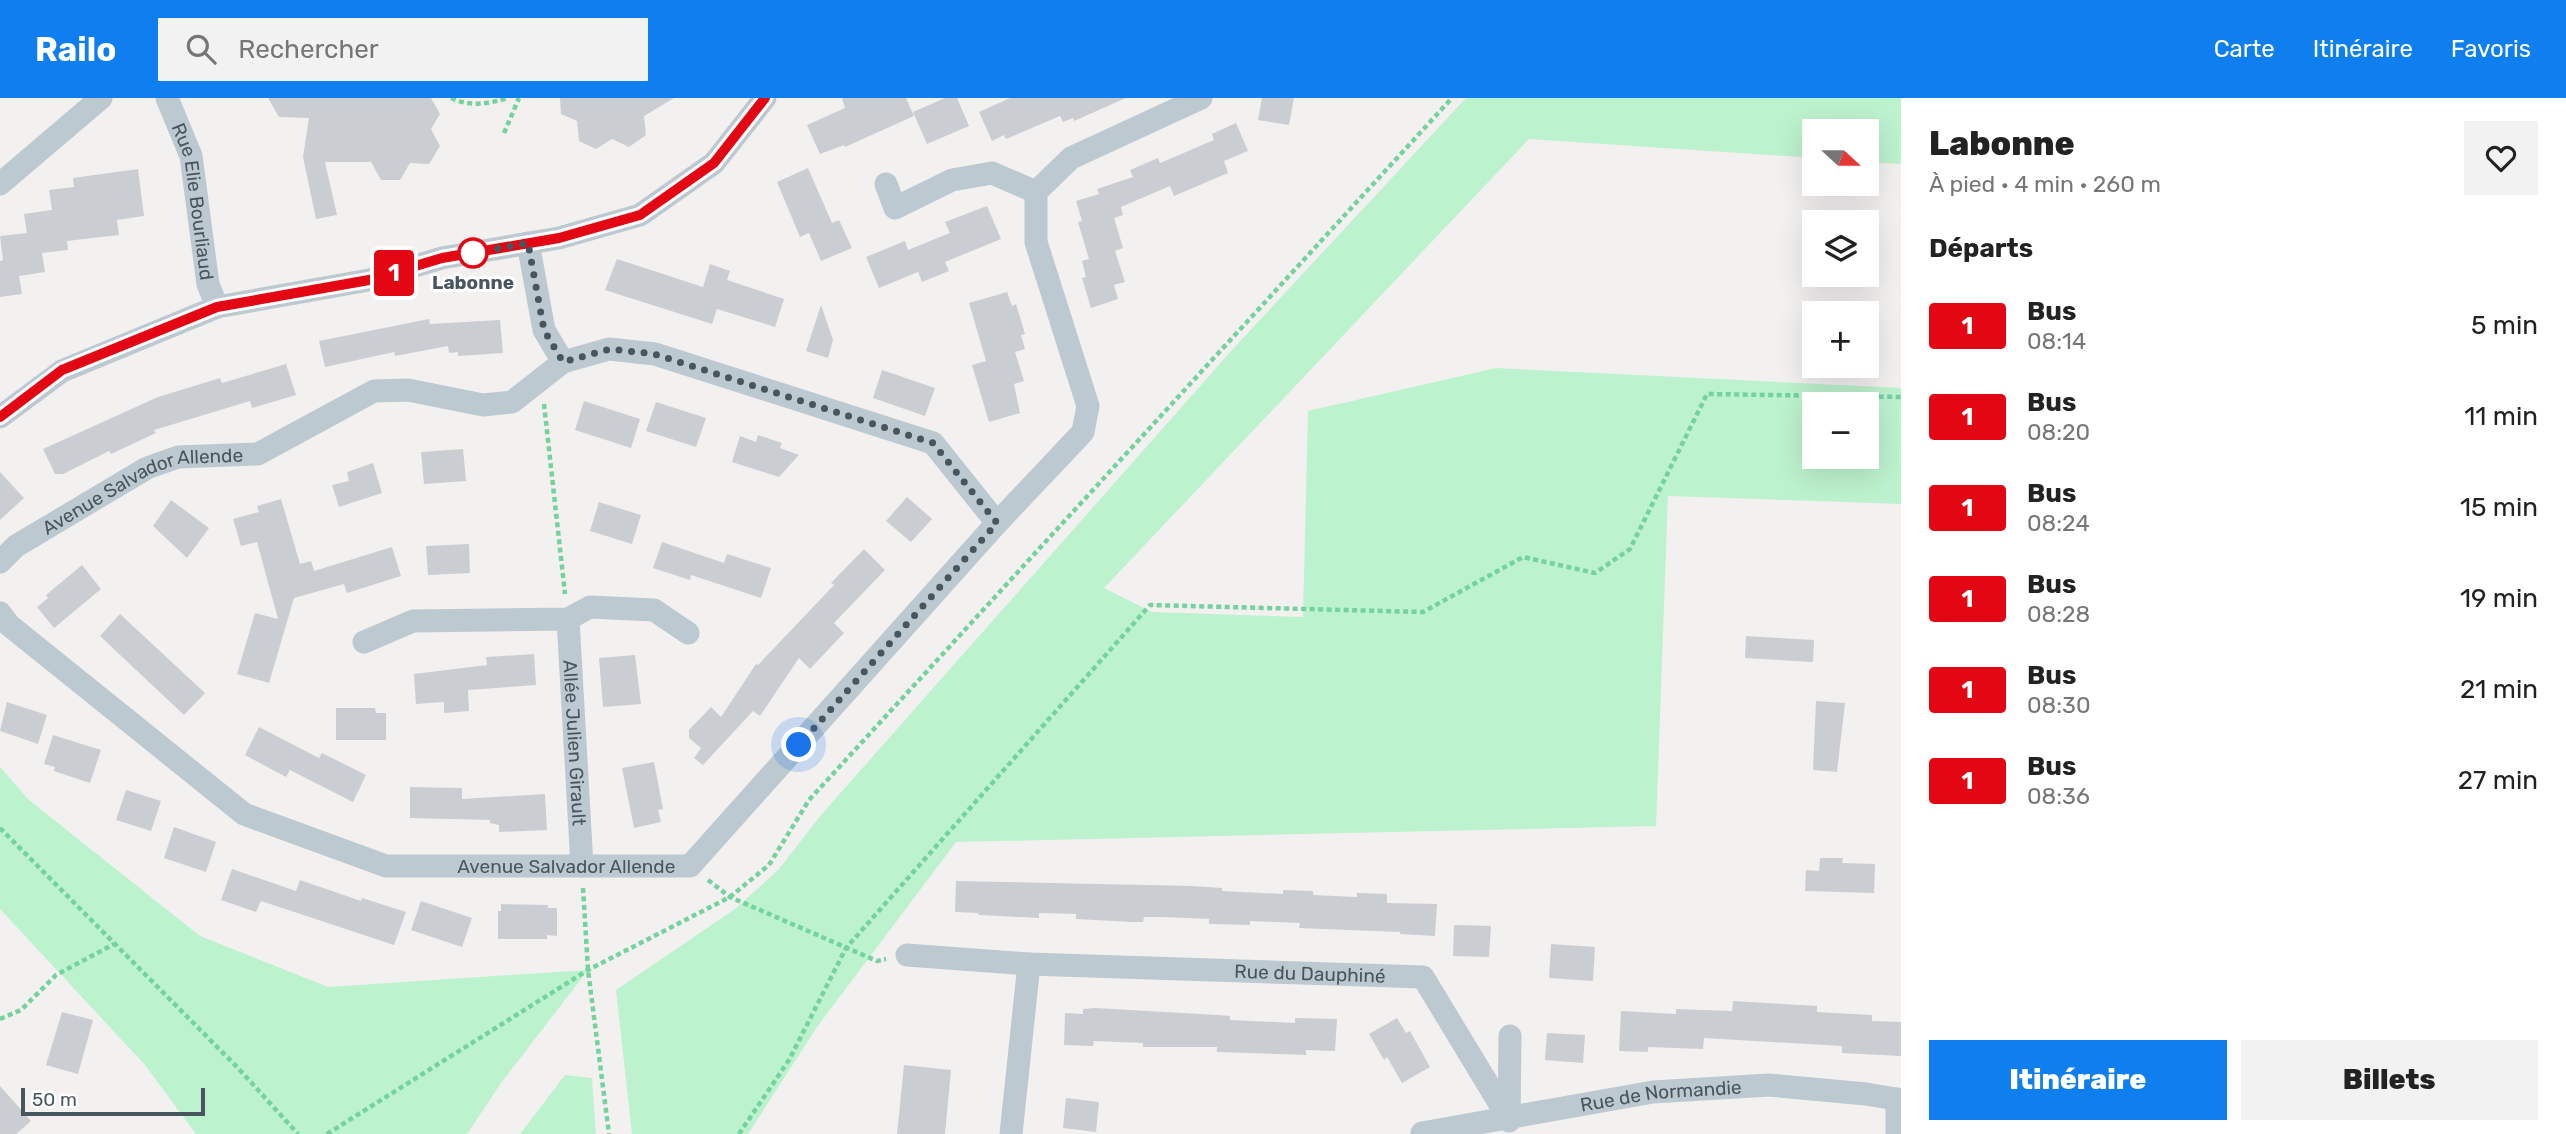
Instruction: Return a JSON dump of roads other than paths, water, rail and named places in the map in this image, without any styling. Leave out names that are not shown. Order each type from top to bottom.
[{"type":"street","points":[[0,184],[101,98]]},
{"type":"street","name":"Rue Elie Bourliaud","points":[[167,98],[191,156],[208,284],[217,307]]},
{"type":"street","points":[[0,417],[62,370],[217,307],[369,280],[442,258],[559,238],[640,215],[714,163],[765,98]]},
{"type":"street","points":[[886,184],[895,208],[952,180],[992,173],[1035,192],[1071,158],[1201,98]]},
{"type":"street","name":"Avenue Salvador Allende","points":[[0,613],[9,625],[244,814],[386,866],[690,866],[997,523],[1083,432],[1088,406],[1036,242],[1035,192]]},
{"type":"street","points":[[528,243],[544,330],[563,362],[610,349],[654,354],[933,443],[997,523]]},
{"type":"street","name":"Avenue Salvador Allende","points":[[0,562],[16,546],[157,464],[178,457],[258,454],[374,391],[408,390],[483,404],[512,402],[563,362]]},
{"type":"street","points":[[364,642],[413,621],[568,619],[590,607],[654,610],[688,632]]},
{"type":"street","name":"Allée Julien Girault","points":[[568,619],[582,866]]},
{"type":"street","name":"Rue du Dauphiné","points":[[907,955],[1029,964],[1423,977],[1509,1127]]},
{"type":"street","points":[[1012,1134],[1029,964]]},
{"type":"street","points":[[1509,1127],[1510,1036]]},
{"type":"street","name":"Rue de Normandie","points":[[1422,1133],[1509,1127],[1653,1092],[1769,1085],[1899,1100]]},
{"type":"street","points":[[1897,1134],[1899,1100]]},
{"type":"place","name":"Labonne","points":[[473,253]]}]
